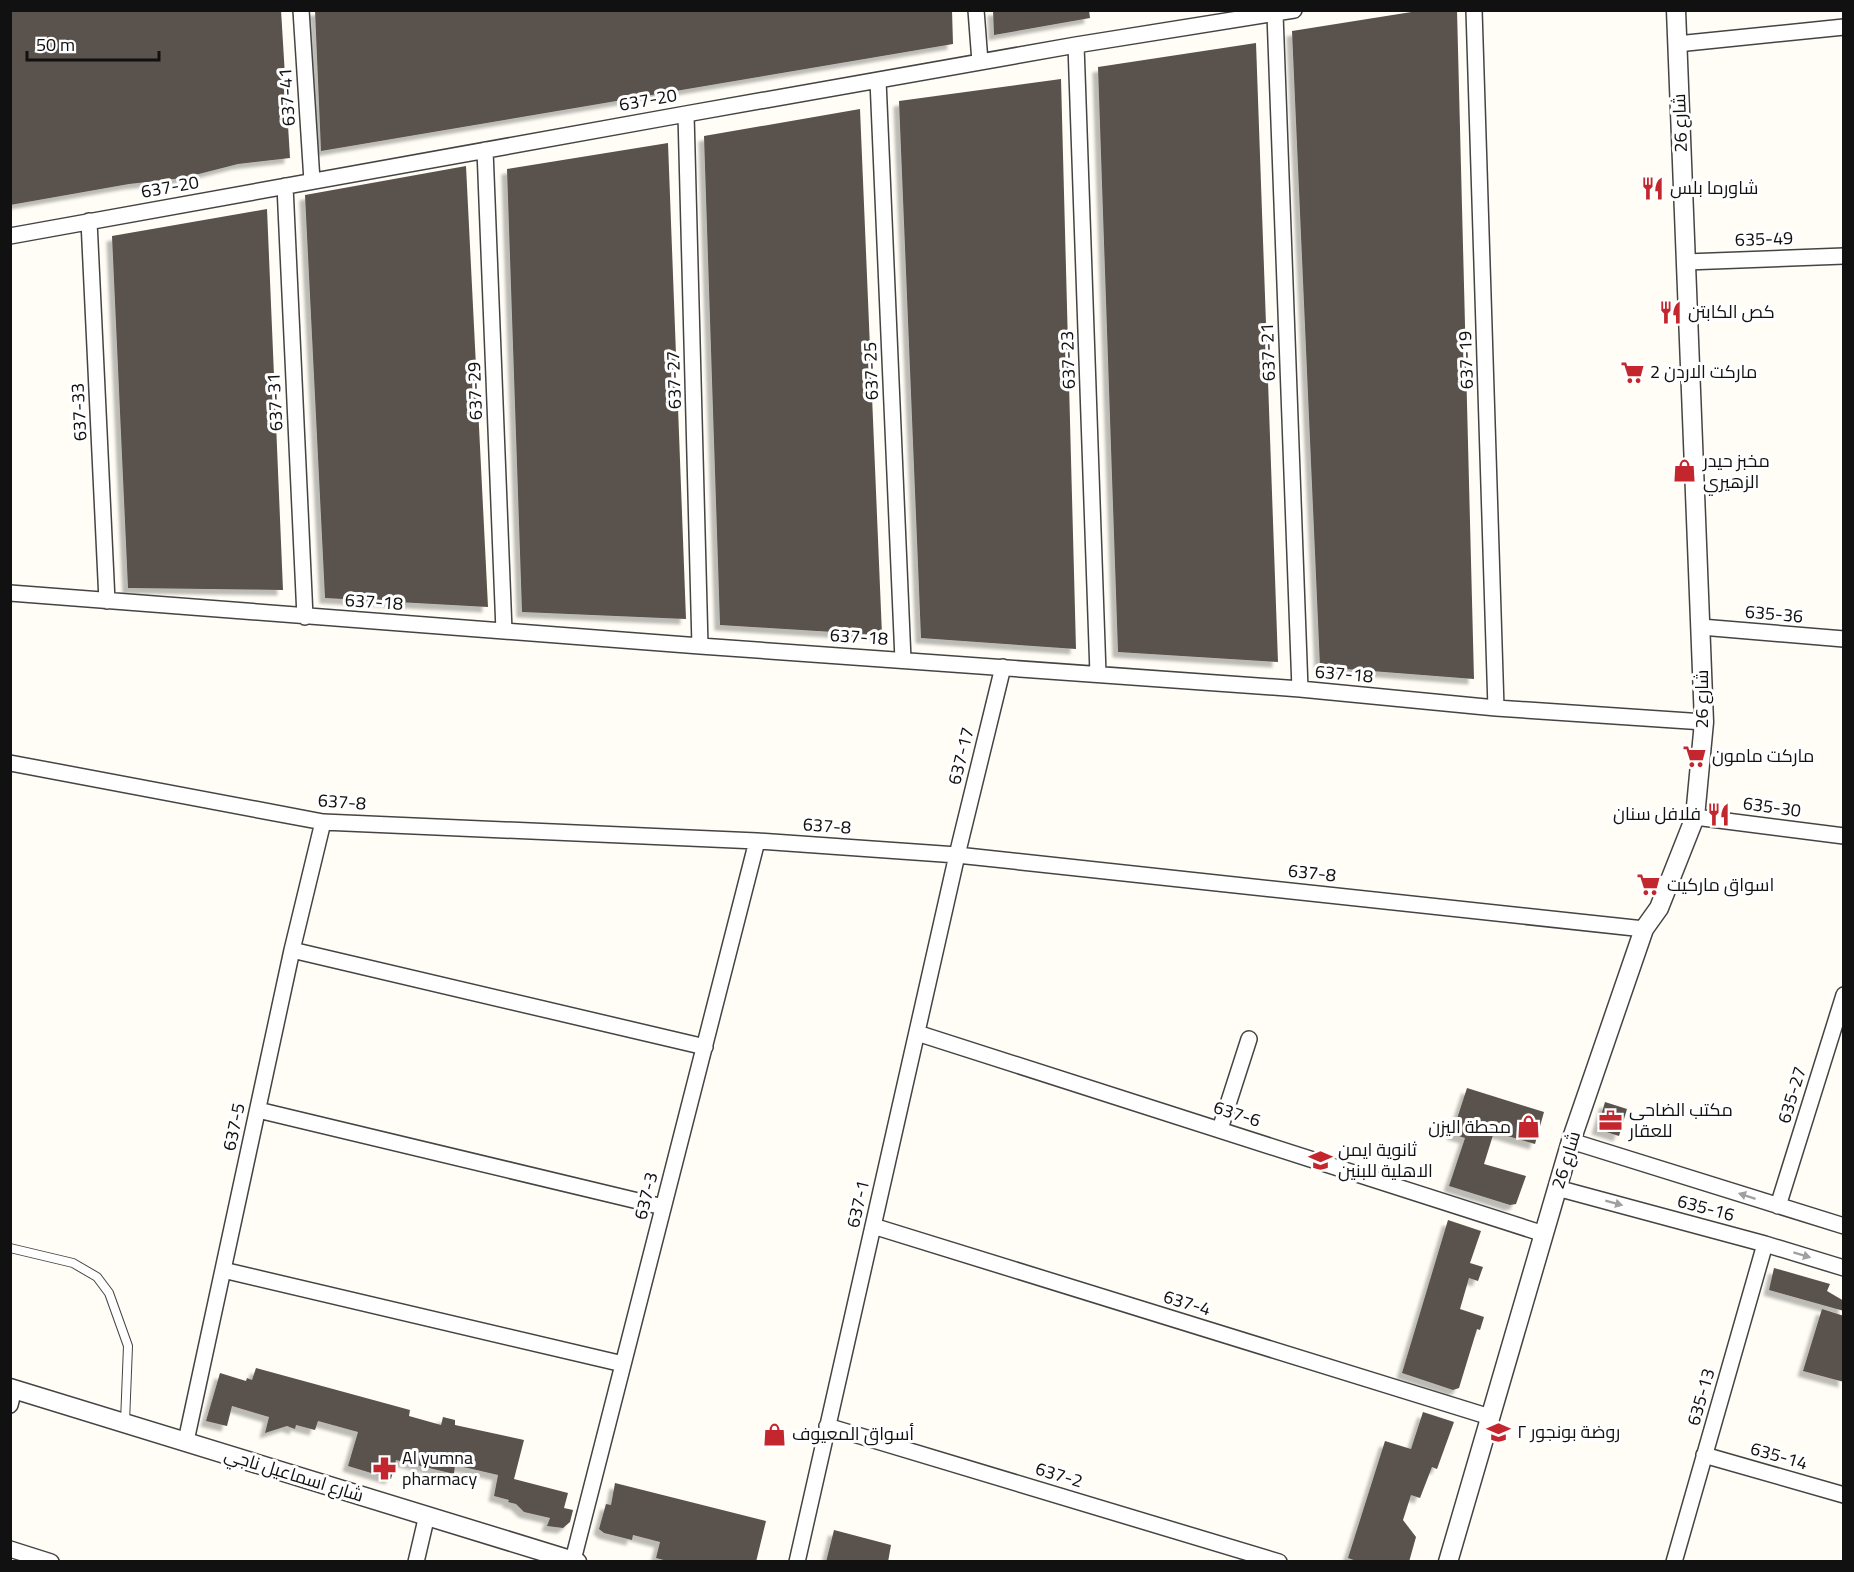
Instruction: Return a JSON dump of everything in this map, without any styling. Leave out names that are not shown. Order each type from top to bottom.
[{"type":"street","name":"637-41","points":[[301,10],[312,181]]},
{"type":"street","points":[[976,10],[980,62]]},
{"type":"street","name":"637-20","points":[[10,236],[1076,45],[1294,10]]},
{"type":"street","name":"637-19","points":[[1474,10],[1496,708]]},
{"type":"street","name":"شارع 26","points":[[1448,1562],[1571,1141],[1644,929],[1659,908],[1695,817],[1704,722],[1676,10]]},
{"type":"street","name":"637-21","points":[[1275,14],[1300,689]]},
{"type":"street","points":[[1677,44],[1844,27]]},
{"type":"street","name":"637-23","points":[[1076,45],[1098,674]]},
{"type":"street","name":"637-25","points":[[878,80],[903,660]]},
{"type":"street","name":"637-27","points":[[686,114],[700,646]]},
{"type":"street","name":"637-29","points":[[485,150],[504,631]]},
{"type":"street","name":"637-31","points":[[285,186],[305,616]]},
{"type":"street","name":"637-33","points":[[89,221],[107,601]]},
{"type":"street","name":"635-49","points":[[1686,262],[1844,256]]},
{"type":"street","name":"637-18","points":[[10,593],[1300,689],[1496,708],[1704,722]]},
{"type":"street","name":"635-36","points":[[1701,627],[1844,639]]},
{"type":"street","name":"637-17","points":[[957,855],[1003,667]]},
{"type":"street","name":"637-8","points":[[10,763],[323,822],[757,841],[957,855],[1644,929]]},
{"type":"street","name":"635-30","points":[[1695,817],[1844,836]]},
{"type":"street","name":"637-5","points":[[186,1442],[292,950],[323,822]]},
{"type":"street","name":"637-3","points":[[575,1561],[757,841]]},
{"type":"street","name":"637-1","points":[[797,1562],[957,855]]},
{"type":"street","points":[[292,950],[705,1047]]},
{"type":"street","name":"635-27","points":[[1778,1206],[1843,995]]},
{"type":"street","name":"637-6","points":[[917,1033],[1544,1234]]},
{"type":"street","points":[[1220,1129],[1249,1040]]},
{"type":"street","points":[[258,1110],[663,1207]]},
{"type":"street","name":"635-16","points":[[1571,1141],[1844,1226]]},
{"type":"street","name":"635-16","points":[[1557,1188],[1765,1244],[1844,1268]]},
{"type":"street","name":"637-4","points":[[873,1226],[1490,1417]]},
{"type":"street","name":"635-13","points":[[1674,1562],[1765,1244]]},
{"type":"street","points":[[223,1270],[623,1364]]},
{"type":"street","name":"شارع اسماعيل ناجي","points":[[12,1394],[124,1423],[575,1561]]},
{"type":"street","name":"637-2","points":[[827,1426],[1279,1562]]},
{"type":"street","name":"635-14","points":[[1704,1455],[1844,1495]]},
{"type":"street","points":[[416,1562],[427,1515]]},
{"type":"street","points":[[10,1549],[51,1562]]},
{"type":"lane","points":[[10,1248],[73,1263],[97,1277],[109,1293],[129,1346],[124,1423]]},
{"type":"building","points":[[10,10],[281,10],[290,158],[238,164],[183,178],[129,184],[10,205]]},
{"type":"building","points":[[315,10],[952,10],[953,44],[321,151]]},
{"type":"building","points":[[993,10],[1089,10],[1090,18],[994,35]]},
{"type":"building","points":[[1424,10],[1457,10],[1474,679],[1320,667],[1292,31]]},
{"type":"building","points":[[1256,43],[1278,662],[1118,652],[1098,67]]},
{"type":"building","points":[[1061,79],[1076,649],[921,638],[899,101]]},
{"type":"building","points":[[860,109],[882,635],[720,625],[704,136]]},
{"type":"building","points":[[668,143],[686,619],[522,612],[507,169]]},
{"type":"building","points":[[466,166],[488,607],[325,598],[305,195]]},
{"type":"building","points":[[267,209],[283,590],[128,588],[112,236]]},
{"type":"building","points":[[1467,1088],[1544,1112],[1535,1144],[1494,1132],[1484,1164],[1526,1176],[1516,1204],[1510,1205],[1449,1186],[1465,1138],[1452,1134]]},
{"type":"building","points":[[1605,1102],[1627,1109],[1619,1136],[1597,1129]]},
{"type":"building","points":[[1448,1220],[1481,1231],[1470,1263],[1483,1267],[1478,1281],[1469,1278],[1460,1309],[1484,1317],[1480,1330],[1477,1329],[1459,1388],[1453,1390],[1402,1373]]},
{"type":"building","points":[[1774,1268],[1830,1284],[1827,1291],[1844,1301],[1844,1311],[1769,1290]]},
{"type":"building","points":[[1822,1309],[1844,1316],[1844,1382],[1803,1371]]},
{"type":"building","points":[[256,1368],[410,1410],[409,1416],[441,1425],[443,1417],[455,1420],[455,1425],[524,1440],[514,1479],[568,1493],[564,1508],[573,1510],[570,1522],[563,1528],[547,1526],[550,1518],[524,1512],[516,1504],[508,1502],[509,1500],[494,1496],[498,1475],[455,1465],[454,1474],[396,1460],[391,1479],[348,1466],[358,1432],[318,1421],[315,1430],[296,1425],[295,1429],[287,1426],[265,1433],[269,1417],[232,1406],[227,1426],[206,1421],[220,1373],[246,1381],[247,1378],[252,1380]]},
{"type":"building","points":[[1423,1412],[1454,1422],[1437,1469],[1432,1467],[1420,1498],[1411,1495],[1403,1520],[1416,1537],[1409,1562],[1359,1562],[1348,1558],[1385,1441],[1411,1449]]},
{"type":"building","points":[[615,1483],[766,1521],[756,1562],[671,1562],[656,1558],[660,1542],[633,1535],[632,1540],[604,1533],[599,1529],[606,1504],[611,1505]]},
{"type":"building","points":[[834,1530],[891,1545],[888,1562],[826,1562]]},
{"type":"place","name":"شاورما بلس","points":[[1652,188]]},
{"type":"place","name":"كص الكابتن","points":[[1670,312]]},
{"type":"place","name":"ماركت الاردن 2","points":[[1632,372]]},
{"type":"place","name":"مخبز حيدر الزهيري","points":[[1685,471]]},
{"type":"place","name":"ماركت مامون","points":[[1694,756]]},
{"type":"place","name":"فلافل سنان","points":[[1719,814]]},
{"type":"place","name":"اسواق ماركيت","points":[[1649,885]]},
{"type":"place","name":"مكتب الضاحي للعقار","points":[[1611,1120]]},
{"type":"place","name":"محطة اليزن","points":[[1529,1127]]},
{"type":"place","name":"ثانوية ايمن الاهلية للبنين","points":[[1320,1160]]},
{"type":"place","name":"روضة بونجور ٢","points":[[1499,1432]]},
{"type":"place","name":"أسواق المعيوف","points":[[774,1434]]},
{"type":"place","name":"Al yumna pharmacy","points":[[384,1468]]}]
